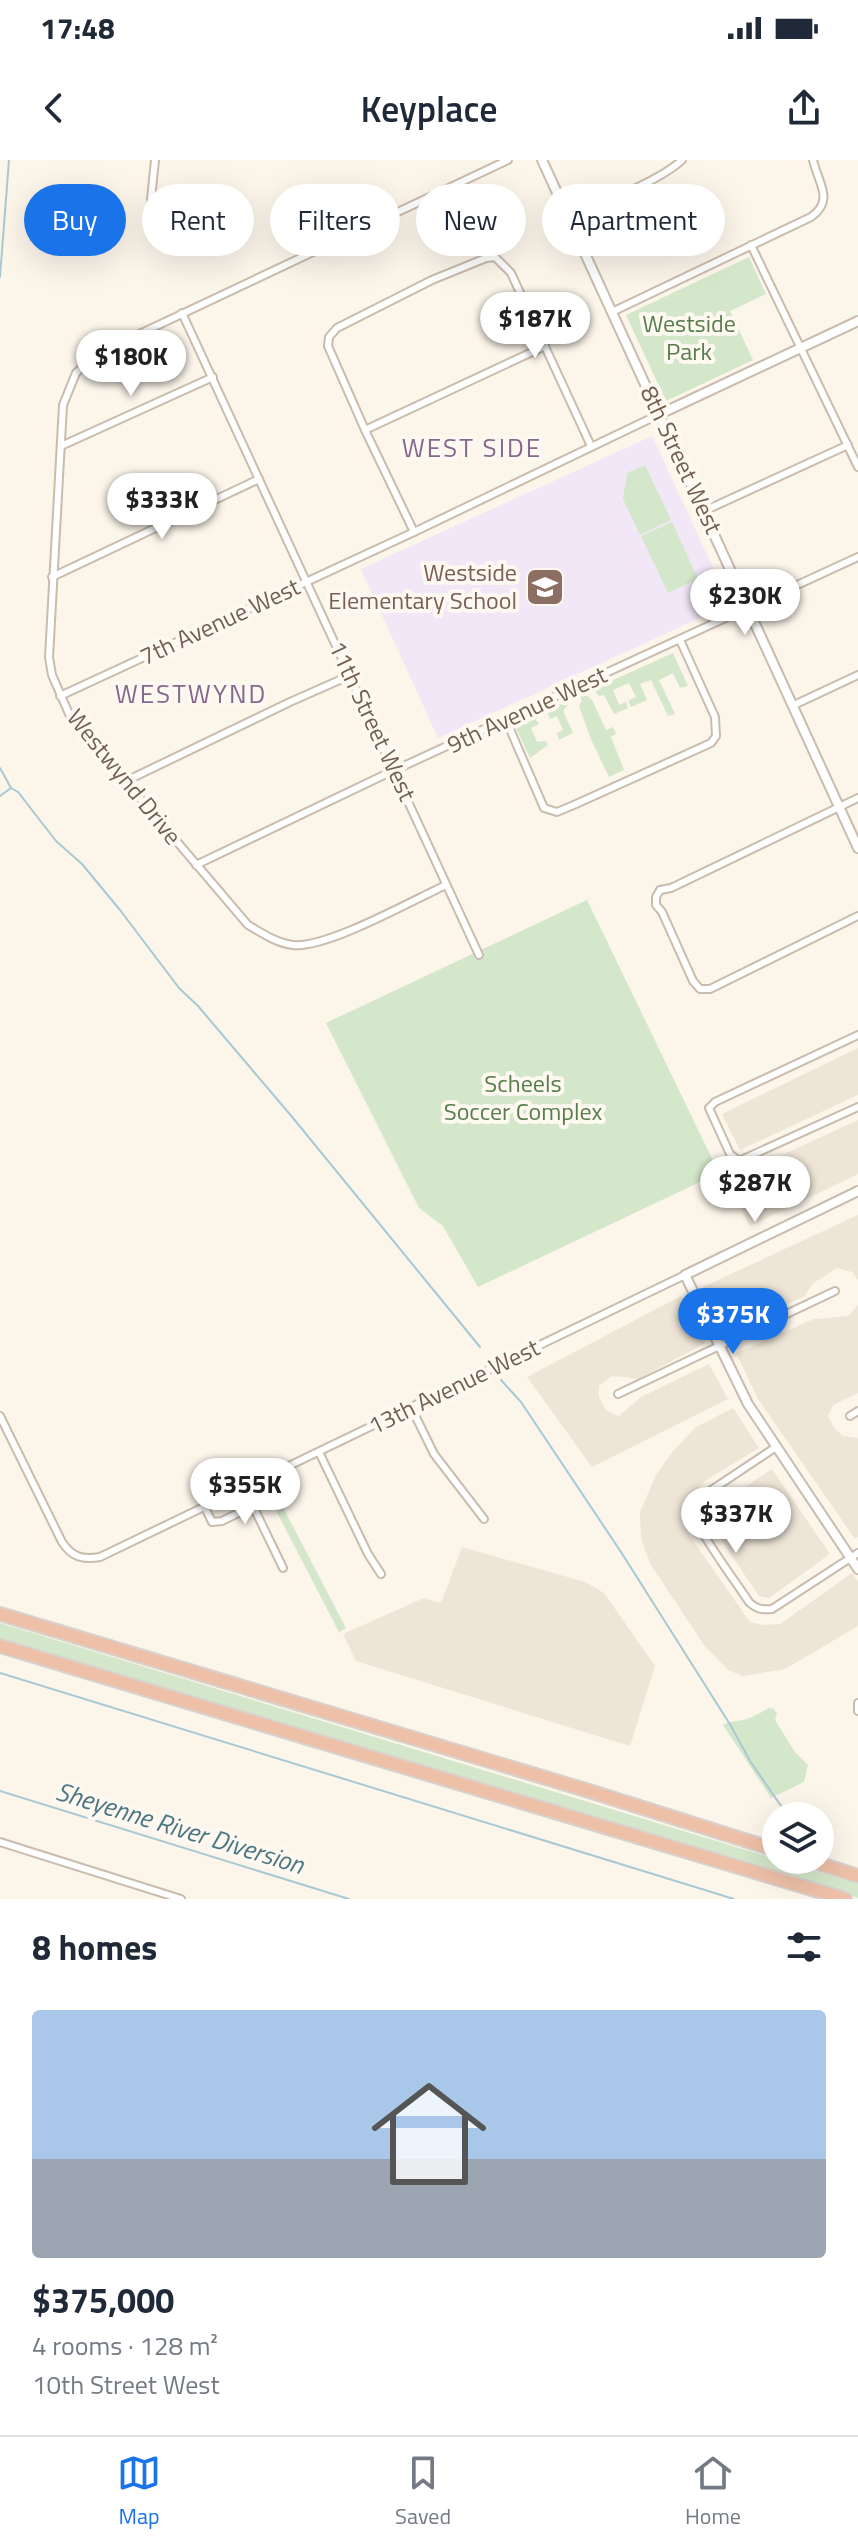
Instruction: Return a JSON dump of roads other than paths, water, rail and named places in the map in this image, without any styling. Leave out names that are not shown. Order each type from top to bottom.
[{"type":"highway","points":[[0,1614],[762,1846]]},
{"type":"highway","points":[[0,1646],[845,1899]]},
{"type":"highway","points":[[834,1868],[858,1876]]},
{"type":"street","points":[[153,184],[155,160]]},
{"type":"street","name":"Westwynd Drive","points":[[446,885],[320,943],[293,945],[268,937],[248,925],[70,716],[60,696],[49,657],[63,405],[76,373],[97,354],[508,160]]},
{"type":"street","name":"8th Street West","points":[[542,160],[554,184]]},
{"type":"street","points":[[640,184],[675,167],[682,160]]},
{"type":"street","points":[[612,312],[822,209],[825,199],[813,160]]},
{"type":"street","points":[[751,245],[858,467]]},
{"type":"street","name":"8th Street West","points":[[587,256],[858,848]]},
{"type":"street","points":[[414,532],[328,346],[329,337],[337,328],[432,280],[495,257],[511,273],[591,446]]},
{"type":"street","name":"11th Street West","points":[[182,313],[479,955]]},
{"type":"street","name":"7th Avenue West","points":[[60,696],[858,321]]},
{"type":"street","points":[[365,430],[545,346]]},
{"type":"street","points":[[61,446],[213,377]]},
{"type":"street","points":[[704,511],[848,445]]},
{"type":"street","points":[[52,577],[259,479]]},
{"type":"street","name":"9th Avenue West","points":[[196,865],[858,557]]},
{"type":"street","points":[[506,720],[540,801],[549,811],[557,812],[711,743],[716,736],[715,717],[680,640]]},
{"type":"street","points":[[126,781],[351,675]]},
{"type":"street","points":[[794,705],[858,675]]},
{"type":"street","points":[[858,798],[671,888],[660,890],[656,897],[656,905],[685,959],[693,981],[700,989],[710,989],[858,916]]},
{"type":"street","points":[[858,1035],[715,1102],[709,1108],[730,1154],[739,1161],[858,1107]]},
{"type":"street","name":"13th Avenue West","points":[[0,1416],[68,1551],[79,1558],[100,1557],[858,1194]]},
{"type":"street","points":[[685,1275],[748,1404],[854,1555],[858,1569]]},
{"type":"street","points":[[618,1394],[835,1291]]},
{"type":"street","points":[[411,1407],[434,1454],[484,1519]]},
{"type":"street","points":[[850,1416],[858,1411]]},
{"type":"street","points":[[776,1447],[704,1495],[696,1511],[699,1526],[749,1602],[763,1610],[772,1609],[854,1555]]},
{"type":"street","points":[[319,1452],[368,1554],[381,1574]]},
{"type":"street","points":[[204,1505],[210,1519],[216,1522],[253,1506],[263,1500],[256,1482]]},
{"type":"street","points":[[253,1506],[283,1568]]},
{"type":"street","points":[[858,1703],[858,1711]]},
{"type":"street","points":[[0,1842],[181,1899]]},
{"type":"waterway","points":[[0,277],[9,160]]},
{"type":"waterway","points":[[0,768],[11,788],[18,792],[56,841],[82,864],[179,988],[198,1006],[293,1118],[480,1347]]},
{"type":"waterway","points":[[0,796],[11,788]]},
{"type":"waterway","points":[[501,1380],[521,1402],[621,1552],[778,1802]]},
{"type":"waterway","points":[[0,1673],[734,1899]]},
{"type":"waterway","name":"Sheyenne River Diversion","points":[[0,1791],[349,1899]]},
{"type":"place","name":"Westside Elementary School","points":[[545,587]]},
{"type":"district","name":"WEST SIDE","points":[[472,448]]},
{"type":"district","name":"WESTWYND","points":[[191,694]]},
{"type":"park label","name":"Westside Park","points":[[689,338]]},
{"type":"park label","name":"Scheels Soccer Complex","points":[[523,1098]]}]
